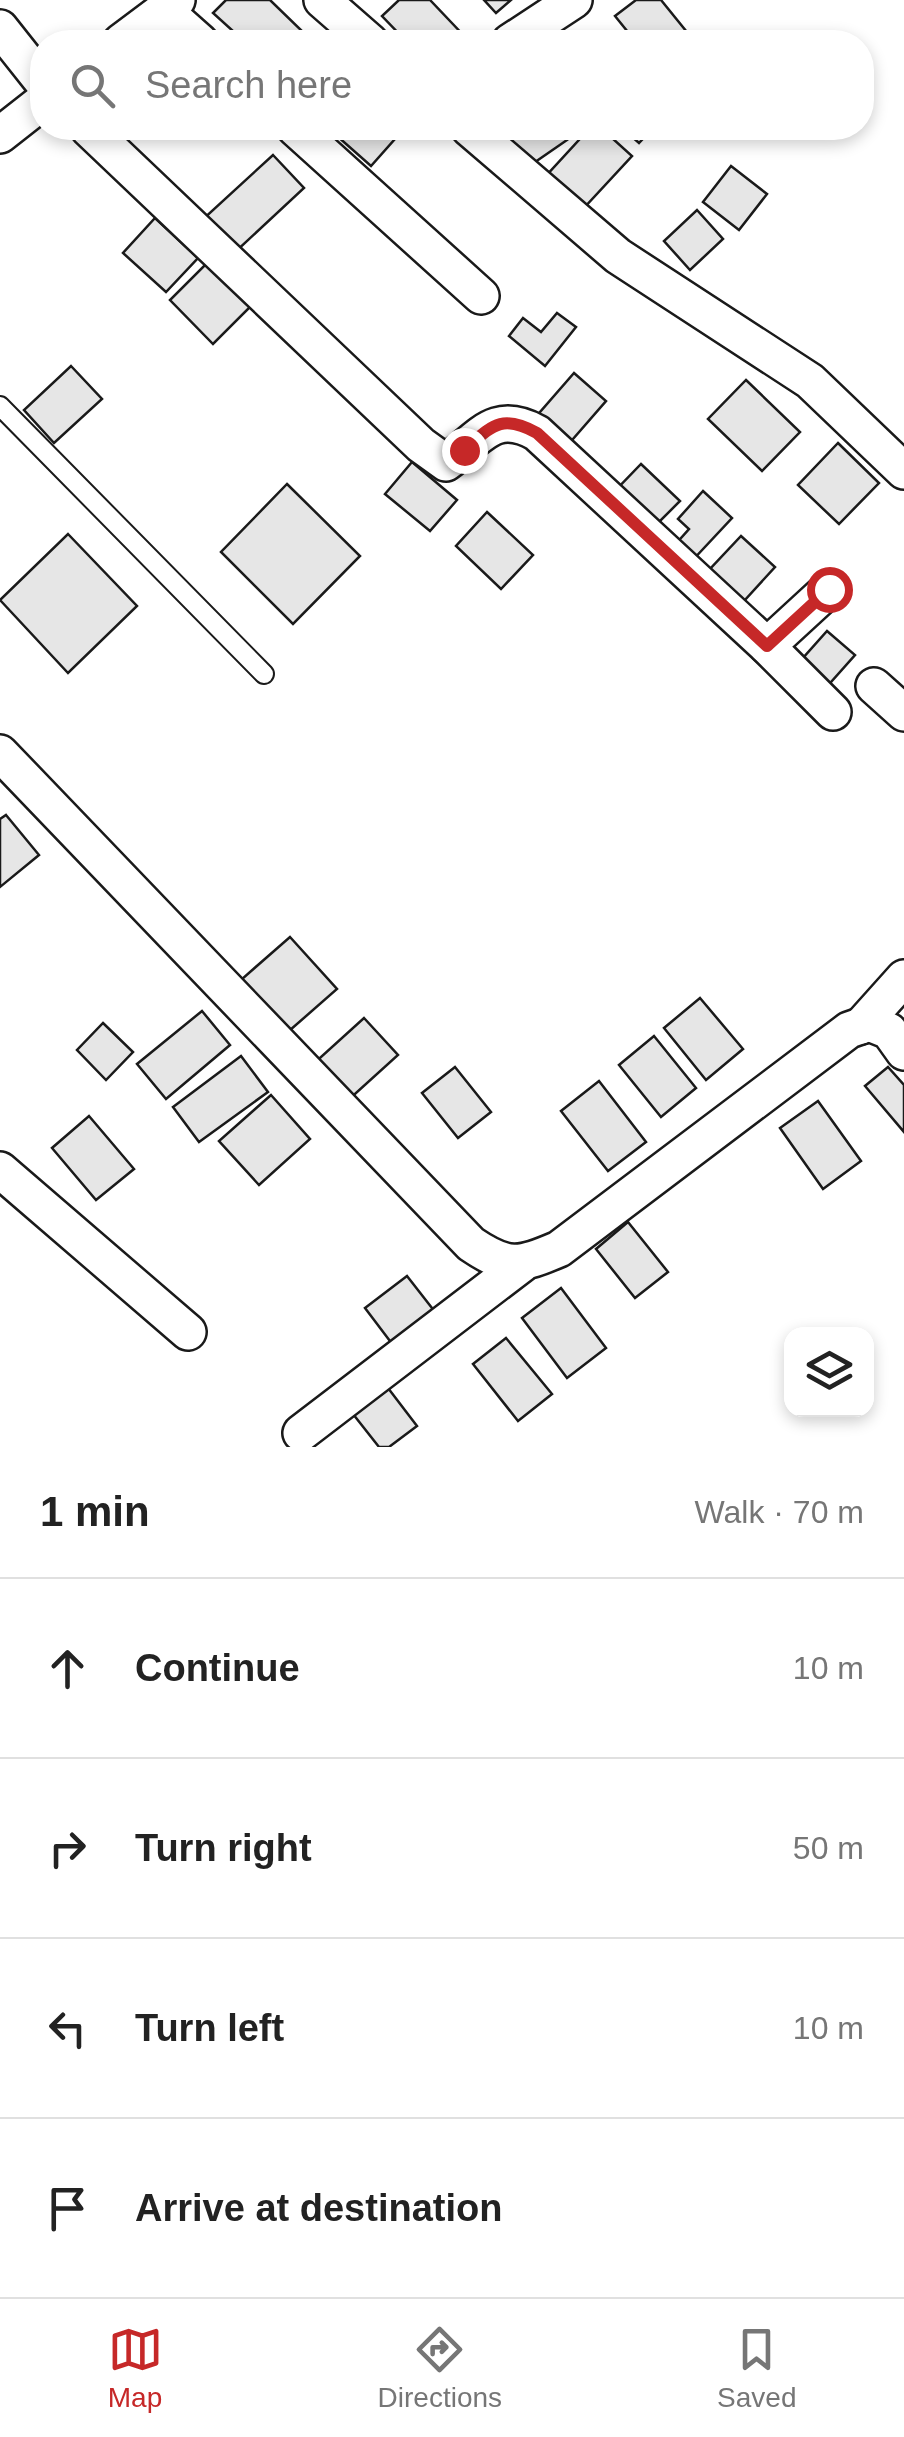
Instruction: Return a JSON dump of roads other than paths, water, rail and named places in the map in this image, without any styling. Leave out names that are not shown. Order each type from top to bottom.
[{"type":"street","points":[[322,0],[356,30]]},
{"type":"street","points":[[528,30],[574,0]]},
{"type":"street","points":[[137,30],[170,5],[190,30]]},
{"type":"street","points":[[0,28],[30,66]]},
{"type":"street","points":[[0,135],[30,111]]},
{"type":"street","points":[[101,140],[421,445],[446,463],[492,426],[509,421],[537,433],[834,712]]},
{"type":"street","points":[[307,140],[481,296]]},
{"type":"street","points":[[483,140],[618,256],[810,381],[904,471]]},
{"type":"street","points":[[767,646],[829,589]]},
{"type":"street","points":[[874,686],[904,713]]},
{"type":"street","points":[[0,753],[471,1244],[495,1260],[522,1264]]},
{"type":"street","points":[[860,1026],[904,978]]},
{"type":"street","points":[[301,1434],[522,1264],[559,1249],[834,1039],[869,1023],[888,1031],[904,1052]]},
{"type":"street","points":[[0,1170],[188,1332]]},
{"type":"lane","points":[[0,406],[264,674]]}]
